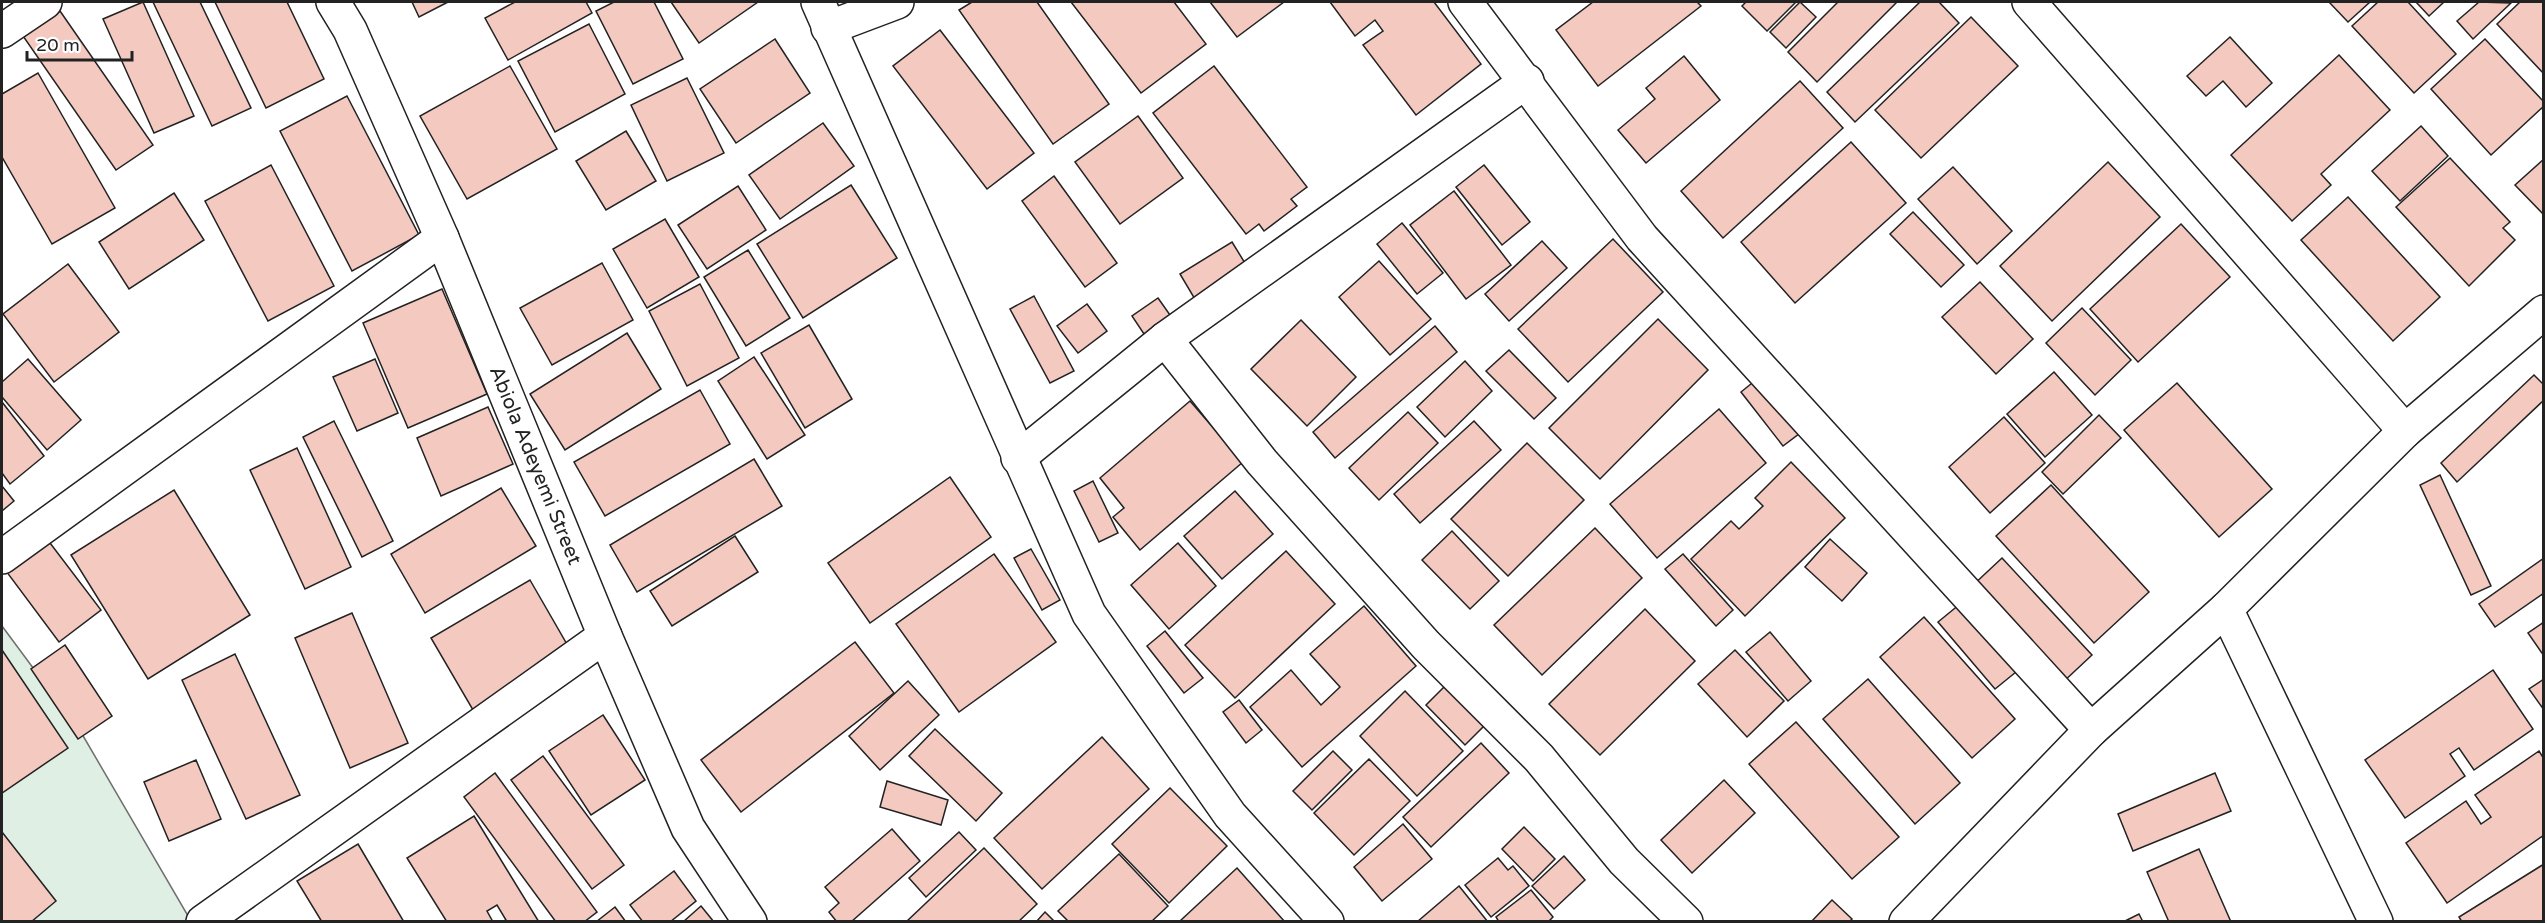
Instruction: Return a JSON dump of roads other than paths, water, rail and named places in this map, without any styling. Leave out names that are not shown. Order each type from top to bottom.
[{"type":"street","points":[[2,31],[45,2]]},
{"type":"street","name":"Abiola Adeyemi Street","points":[[333,2],[350,30],[442,238],[605,636],[688,828],[750,921]]},
{"type":"street","points":[[897,2],[823,14],[1089,614],[1230,815],[1328,921]]},
{"type":"street","points":[[1465,2],[1527,81],[1642,238],[2091,730]]},
{"type":"street","points":[[2029,2],[2405,431]]},
{"type":"street","points":[[1018,458],[1165,339],[1527,81]]},
{"type":"street","points":[[2,557],[442,238]]},
{"type":"street","points":[[1906,921],[2091,730],[2226,609],[2405,431],[2544,312]]},
{"type":"street","points":[[1165,339],[1262,462],[1426,645],[1539,758],[1624,861],[1686,921]]},
{"type":"street","points":[[2226,609],[2376,921]]},
{"type":"street","points":[[203,921],[605,636]]}]
